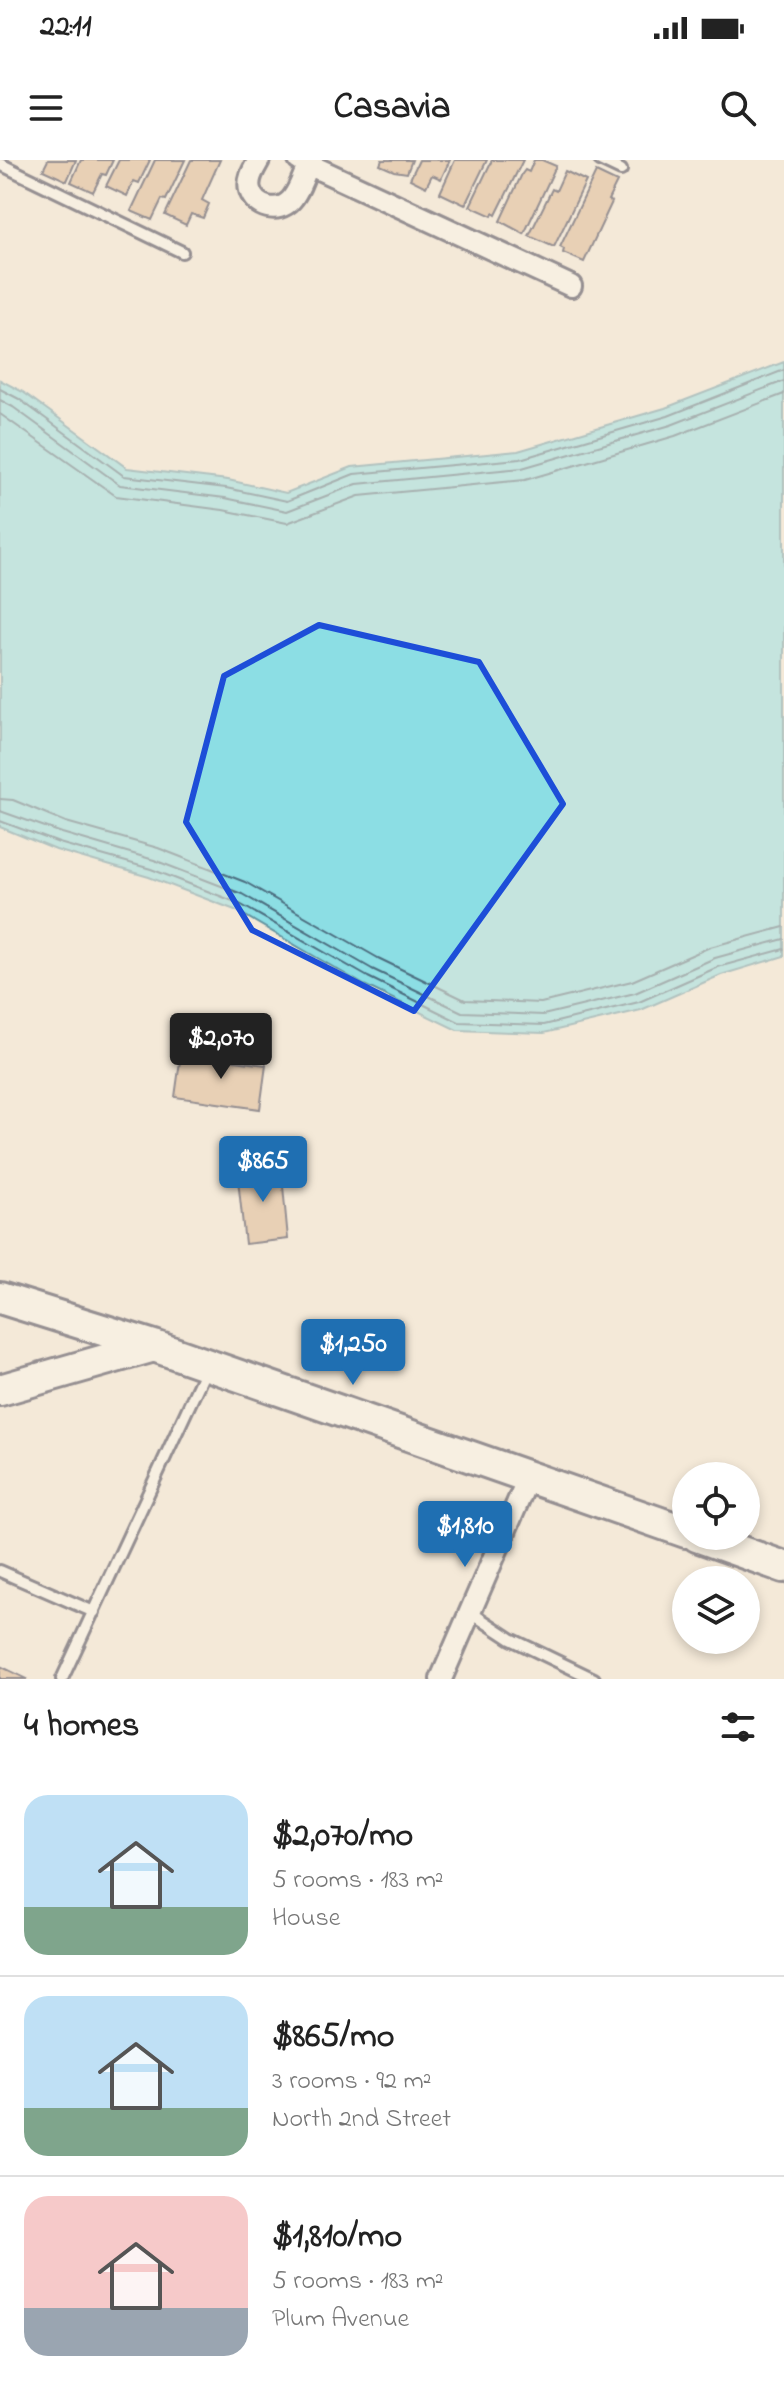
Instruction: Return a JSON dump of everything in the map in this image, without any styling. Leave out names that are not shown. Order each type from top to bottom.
[{"type":"main road","points":[[0,1298],[154,1346],[672,1527]]},
{"type":"main road","points":[[0,1390],[154,1346]]},
{"type":"main road","points":[[736,1550],[784,1567]]},
{"type":"street","points":[[259,160],[250,179],[250,189],[254,199],[263,206],[284,206],[292,199],[306,162],[571,286]]},
{"type":"street","points":[[441,1679],[529,1476]]},
{"type":"lane","points":[[600,160],[621,170]]},
{"type":"lane","points":[[0,162],[182,252]]},
{"type":"lane","points":[[62,1679],[208,1365]]},
{"type":"lane","points":[[0,1571],[94,1612]]},
{"type":"lane","points":[[470,1612],[511,1639],[594,1679]]},
{"type":"highlighted area","points":[[319,625],[479,662],[563,804],[414,1011],[252,930],[186,822],[224,676]]},
{"type":"water","points":[[784,362],[784,956],[721,975],[641,1010],[544,1033],[457,1030],[364,985],[235,910],[149,877],[56,850],[0,827],[0,380],[23,392],[127,468],[228,480],[286,493],[352,467],[518,451],[665,408]]},
{"type":"building","points":[[48,160],[76,160],[67,181],[43,170]]},
{"type":"building","points":[[81,160],[113,160],[93,192],[71,182]]},
{"type":"building","points":[[119,160],[150,160],[139,183],[134,181],[127,196],[106,186]]},
{"type":"building","points":[[155,160],[185,160],[166,200],[162,199],[152,220],[131,211]]},
{"type":"building","points":[[191,160],[220,160],[202,200],[209,204],[203,218],[191,214],[186,225],[165,215]]},
{"type":"building","points":[[382,160],[412,160],[407,173],[380,165]]},
{"type":"building","points":[[419,160],[450,160],[441,179],[432,175],[426,187],[410,179]]},
{"type":"building","points":[[455,160],[487,160],[465,205],[440,193]]},
{"type":"building","points":[[492,160],[523,160],[496,215],[493,213],[492,216],[470,206]]},
{"type":"building","points":[[534,160],[556,166],[524,234],[500,221],[522,174],[525,170],[529,172]]},
{"type":"building","points":[[565,171],[586,181],[554,247],[529,236],[552,189],[556,191]]},
{"type":"building","points":[[596,172],[617,182],[608,200],[612,202],[584,262],[563,253],[564,249],[560,247]]},
{"type":"building","points":[[181,1054],[266,1065],[260,1109],[175,1097]]},
{"type":"building","points":[[281,1165],[288,1239],[245,1244],[237,1170]]},
{"type":"building","points":[[0,1666],[27,1679],[0,1679]]}]
